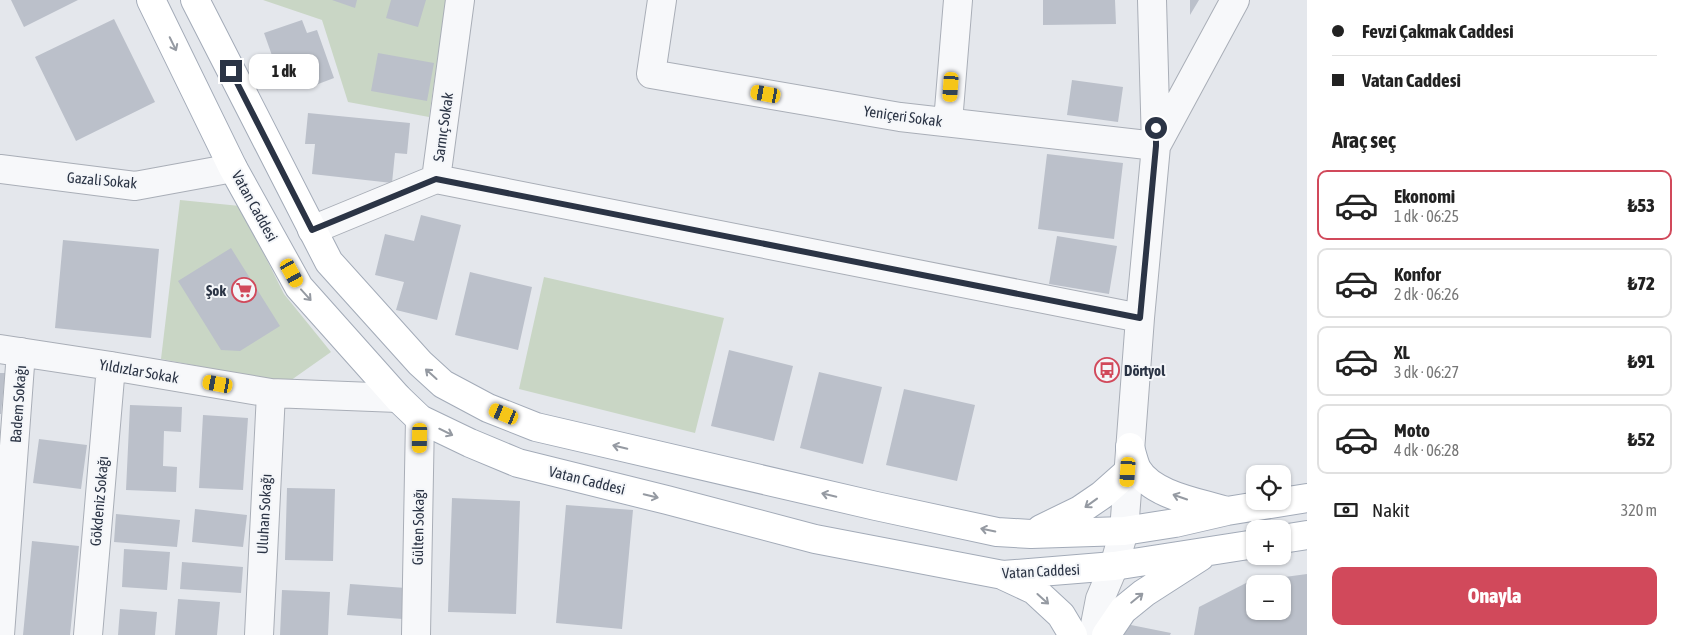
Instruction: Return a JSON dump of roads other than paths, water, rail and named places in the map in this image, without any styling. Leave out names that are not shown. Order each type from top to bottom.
[{"type":"main road","name":"Vatan Caddesi","points":[[151,0],[233,168],[299,287],[398,398],[420,419],[518,463],[815,539],[1003,575],[1114,566],[1246,545]]},
{"type":"main road","points":[[195,0],[329,262],[420,364],[443,384],[488,408],[536,427],[856,502],[997,532],[1031,534],[1124,531],[1307,498]]},
{"type":"main road","points":[[1031,534],[1080,510],[1102,495],[1130,459],[1146,480],[1166,492],[1180,498],[1227,511]]},
{"type":"main road","points":[[1291,538],[1307,535]]},
{"type":"main road","points":[[1106,635],[1123,610],[1144,593],[1210,551]]},
{"type":"main road","points":[[1003,575],[1034,590],[1061,615],[1073,635]]},
{"type":"street","name":"Sarnıç Sokak","points":[[312,230],[436,179],[460,0]]},
{"type":"street","name":"Yeniçeri Sokak","points":[[662,0],[651,74],[900,117],[1156,146]]},
{"type":"street","points":[[948,122],[958,0]]},
{"type":"street","points":[[1093,635],[1100,599],[1114,566],[1124,531],[1140,318],[1156,146],[1152,0]]},
{"type":"street","points":[[1156,146],[1234,0]]},
{"type":"street","name":"Gazali Sokak","points":[[0,169],[135,186],[233,168]]},
{"type":"street","points":[[436,179],[1140,318]]},
{"type":"street","name":"Yıldızlar Sokak","points":[[11,351],[111,366],[271,394],[398,398]]},
{"type":"street","name":"Badem Sokağı","points":[[0,635],[11,351]]},
{"type":"street","name":"Gökdeniz Sokağı","points":[[88,635],[111,366]]},
{"type":"street","name":"Uluhan Sokağı","points":[[259,635],[271,394]]},
{"type":"street","name":"Gülten Sokağı","points":[[416,635],[420,419]]},
{"type":"place","name":"Şok","points":[[244,290]]},
{"type":"place","name":"Dörtyol","points":[[1107,370]]}]
